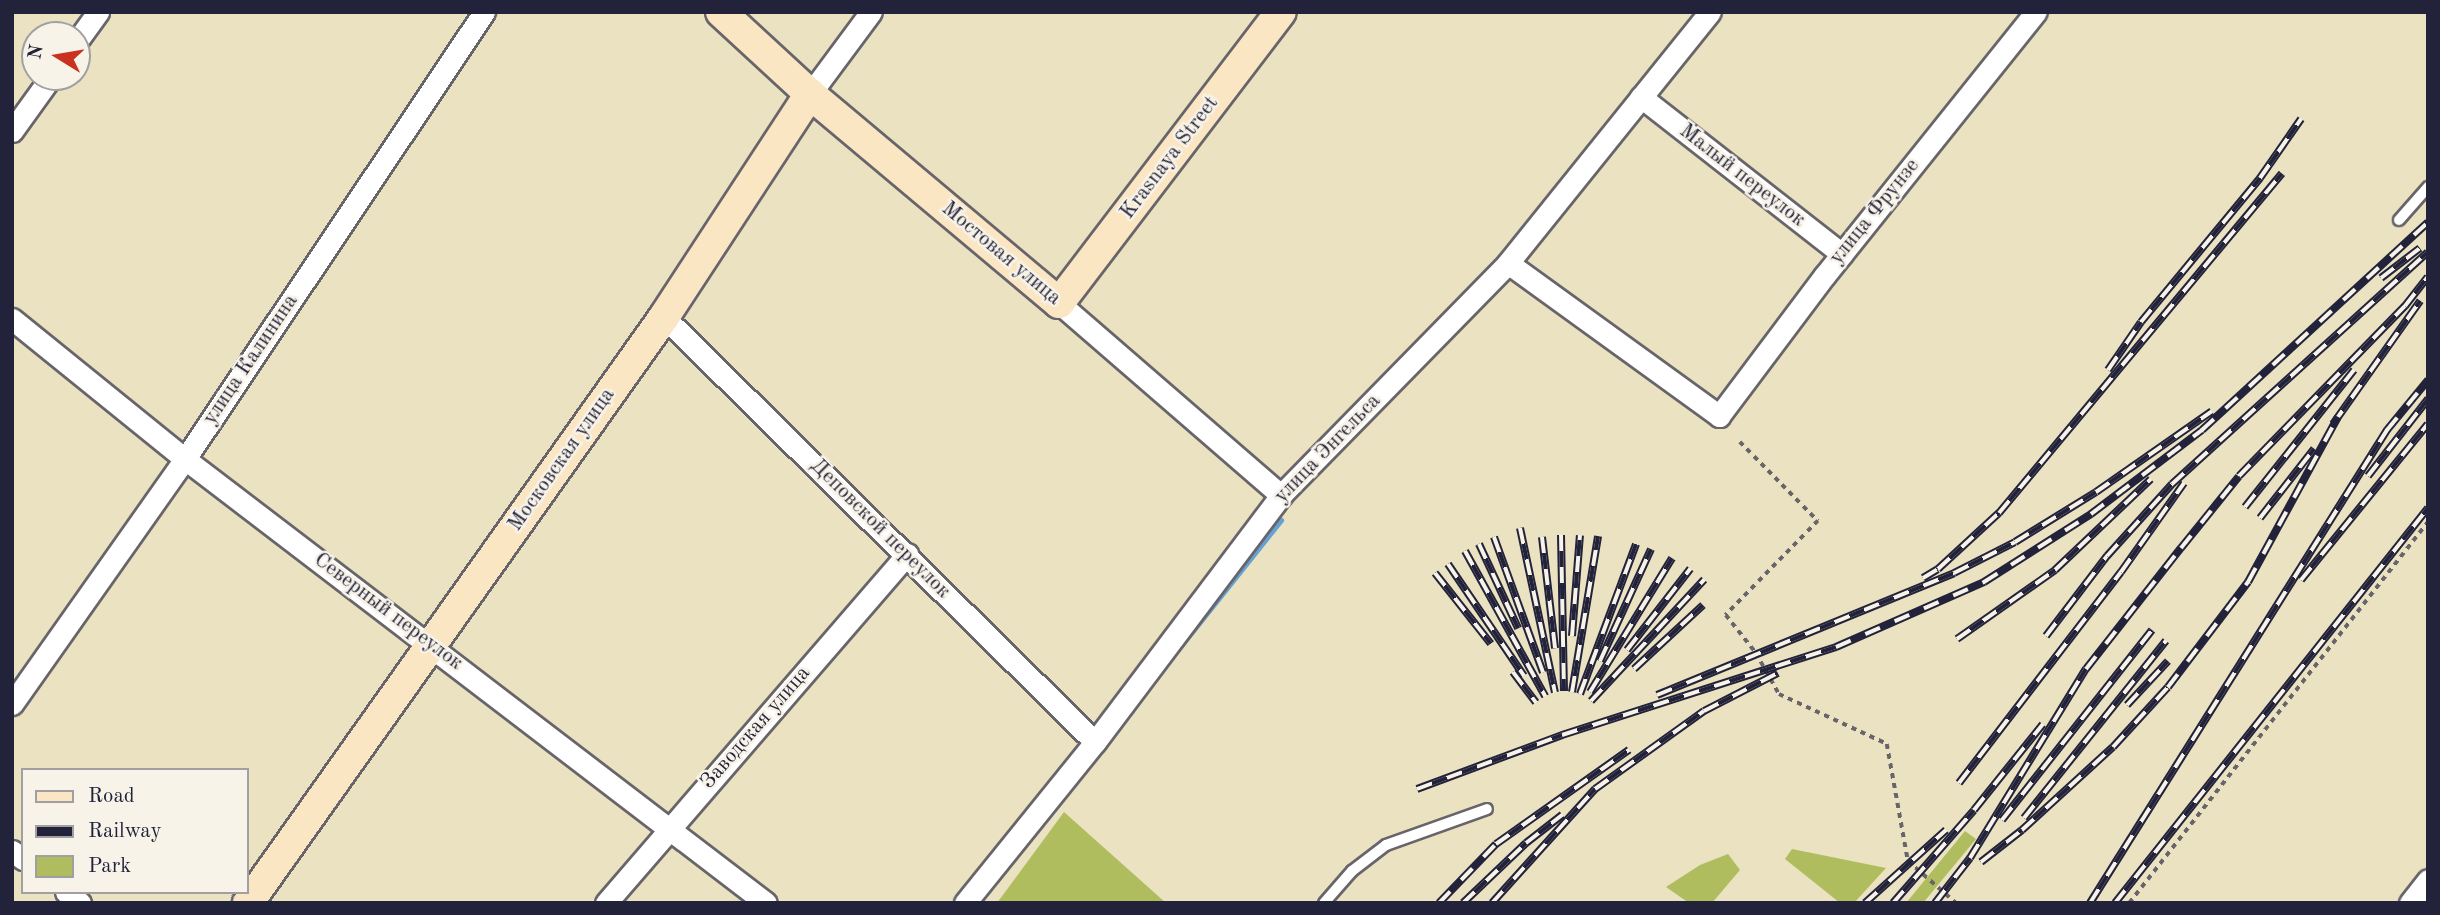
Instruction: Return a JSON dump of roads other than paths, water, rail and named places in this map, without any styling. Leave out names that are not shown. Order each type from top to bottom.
[{"type":"main road","name":"Мостовая улица","points":[[721,12],[810,94],[1059,303]]},
{"type":"main road","name":"Krasnaya Street","points":[[1059,303],[1281,12]]},
{"type":"main road","name":"Московская улица","points":[[248,903],[664,317],[810,94]]},
{"type":"street","name":"улица Калинина","points":[[12,704],[185,459],[484,12]]},
{"type":"street","name":"Московская улица","points":[[810,94],[871,12]]},
{"type":"street","name":"улица Энгельса","points":[[965,903],[1095,742],[1281,495],[1508,263],[1710,12]]},
{"type":"street","name":"улица Фрунзе","points":[[1508,263],[1719,416],[1842,254],[2036,12]]},
{"type":"street","points":[[12,131],[41,91]]},
{"type":"street","name":"Малый переулок","points":[[1641,97],[1842,254]]},
{"type":"street","name":"Мостовая улица","points":[[1059,303],[1281,495]]},
{"type":"street","name":"Деповской переулок","points":[[664,317],[1095,742]]},
{"type":"street","name":"Северный переулок","points":[[12,319],[185,459],[670,826],[766,903]]},
{"type":"street","name":"Заводская улица","points":[[606,903],[907,554]]},
{"type":"street","points":[[2410,903],[2428,880]]},
{"type":"lane","points":[[2399,219],[2428,187]]},
{"type":"lane","points":[[1324,903],[1352,871],[1385,845],[1487,809]]},
{"type":"waterway","points":[[1161,671],[1281,520]]},
{"type":"railway","points":[[2108,370],[2141,322],[2260,178],[2301,119]]},
{"type":"railway","points":[[1923,578],[1938,569],[1999,513],[2282,173]]},
{"type":"railway","points":[[1417,789],[1562,735],[1836,647],[1984,582],[2091,514],[2202,430],[2428,222]]},
{"type":"railway","points":[[2381,278],[2420,248]]},
{"type":"railway","points":[[2046,636],[2107,556],[2172,484],[2428,252]]},
{"type":"railway","points":[[1935,903],[1970,858],[2086,669],[2181,548],[2239,476],[2405,306],[2428,277]]},
{"type":"railway","points":[[2333,424],[2420,301]]},
{"type":"railway","points":[[2245,507],[2354,370]]},
{"type":"railway","points":[[2090,903],[2387,430],[2428,380]]},
{"type":"railway","points":[[2368,476],[2428,399]]},
{"type":"railway","points":[[1657,695],[1954,573],[2015,542],[2096,492],[2212,411]]},
{"type":"railway","points":[[1981,862],[2022,830],[2113,747],[2168,687],[2248,582],[2338,417]]},
{"type":"railway","points":[[2301,580],[2428,424]]},
{"type":"railway","points":[[2260,518],[2314,449]]},
{"type":"railway","points":[[1957,639],[2055,570],[2151,479]]},
{"type":"railway","points":[[1959,783],[2121,572],[2184,483]]},
{"type":"railway","points":[[2115,903],[2428,508]]},
{"type":"railway","points":[[1520,528],[1555,692]]},
{"type":"railway","points":[[1561,535],[1564,691]]},
{"type":"railway","points":[[1572,636],[1580,535]]},
{"type":"railway","points":[[1572,692],[1598,536]]},
{"type":"railway","points":[[1494,537],[1543,672]]},
{"type":"railway","points":[[1542,537],[1555,648]]},
{"type":"railway","points":[[1479,544],[1518,628]]},
{"type":"railway","points":[[1580,694],[1636,544]]},
{"type":"railway","points":[[1600,661],[1651,549]]},
{"type":"railway","points":[[1465,551],[1545,696]]},
{"type":"railway","points":[[1590,692],[1672,558]]},
{"type":"railway","points":[[1448,564],[1524,676]]},
{"type":"railway","points":[[1627,650],[1690,569]]},
{"type":"railway","points":[[1435,573],[1491,644]]},
{"type":"railway","points":[[1591,701],[1704,580]]},
{"type":"railway","points":[[1634,669],[1703,605]]},
{"type":"railway","points":[[2002,820],[2152,630]]},
{"type":"railway","points":[[2024,818],[2166,641]]},
{"type":"railway","points":[[2127,705],[2168,661]]},
{"type":"railway","points":[[1513,672],[1536,702]]},
{"type":"railway","points":[[1492,903],[1595,789],[1704,711],[1778,673]]},
{"type":"railway","points":[[1893,903],[1974,810],[2043,724]]},
{"type":"railway","points":[[1439,903],[1496,844],[1629,750]]},
{"type":"railway","points":[[1463,903],[1526,843],[1562,815]]},
{"type":"railway","points":[[1865,903],[1946,830]]}]
